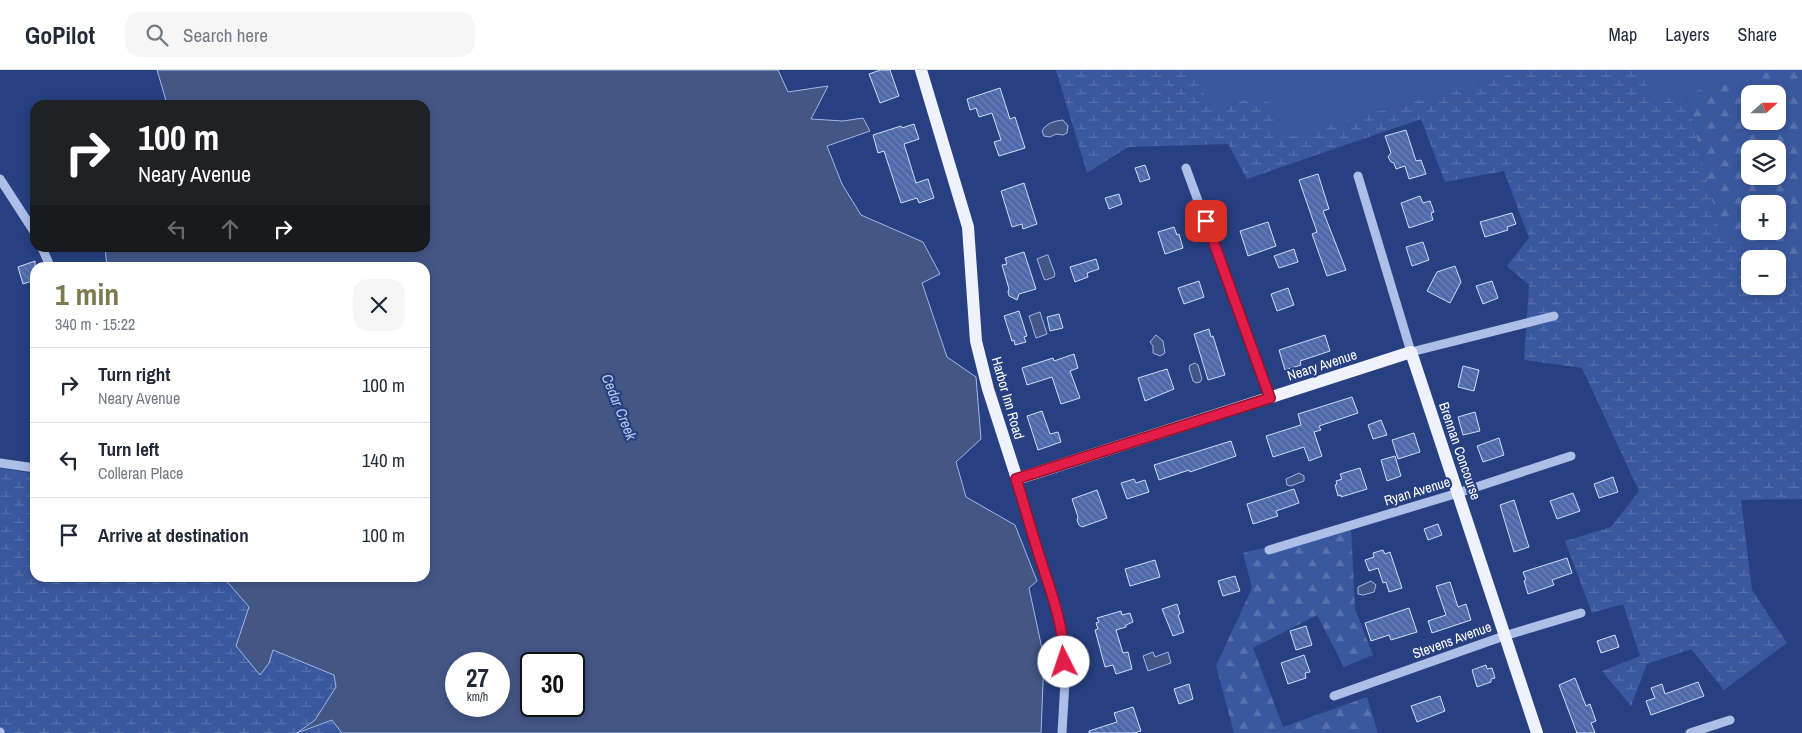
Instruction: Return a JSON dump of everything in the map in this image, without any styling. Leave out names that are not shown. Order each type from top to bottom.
[{"type":"main road","name":"Harbor Inn Road","points":[[920,70],[968,227],[976,342],[988,389],[1016,479]]},
{"type":"main road","name":"Neary Avenue","points":[[1016,479],[1411,352]]},
{"type":"main road","name":"Brennan Concourse","points":[[1411,352],[1537,733]]},
{"type":"street","points":[[1186,168],[1270,398]]},
{"type":"street","name":"Brennan Concourse","points":[[1358,176],[1411,352]]},
{"type":"street","points":[[0,179],[30,225]]},
{"type":"street","name":"Neary Avenue","points":[[1411,352],[1554,316]]},
{"type":"street","name":"Ryan Avenue","points":[[1269,550],[1458,493],[1571,456]]},
{"type":"street","points":[[0,463],[30,467]]},
{"type":"street","name":"Harbor Inn Road","points":[[1016,479],[1040,560],[1057,607],[1064,643],[1065,681],[1062,733]]},
{"type":"street","name":"Stevens Avenue","points":[[1334,696],[1504,636],[1581,613]]},
{"type":"street","points":[[1690,733],[1730,720]]},
{"type":"green space","points":[[1056,70],[1682,70],[1687,99],[1719,229],[1753,250],[1741,250],[1741,295],[1786,295],[1786,270],[1802,280],[1802,499],[1741,500],[1752,590],[1787,643],[1724,690],[1691,649],[1647,664],[1631,706],[1602,671],[1640,656],[1623,604],[1592,613],[1565,541],[1611,527],[1639,491],[1582,368],[1524,360],[1529,285],[1507,266],[1529,238],[1504,171],[1445,182],[1421,119],[1247,179],[1228,144],[1128,147],[1087,173]]},
{"type":"green space","points":[[1197,70],[1526,70],[1280,139],[1266,94],[1209,110]]},
{"type":"green space","points":[[1643,70],[1775,70],[1651,103]]},
{"type":"green space","points":[[1682,70],[1802,70],[1802,280],[1786,270],[1786,250],[1753,250],[1719,229],[1687,99]]},
{"type":"green space","points":[[0,468],[30,473],[30,582],[227,582],[249,607],[236,646],[259,674],[269,663],[272,650],[334,675],[336,687],[315,720],[297,733],[0,733]]},
{"type":"green space","points":[[1351,526],[1355,609],[1373,655],[1344,667],[1317,615],[1253,648],[1283,727],[1367,697],[1378,733],[1234,733],[1216,666],[1252,588],[1243,553]]},
{"type":"green space","points":[[333,720],[342,733],[301,733],[317,725]]},
{"type":"water","name":"Cedar Creek","points":[[157,70],[778,70],[788,92],[828,86],[811,119],[843,121],[863,118],[870,131],[827,146],[842,184],[861,215],[923,242],[940,274],[922,283],[947,357],[976,377],[981,439],[956,462],[966,497],[1015,525],[1037,581],[1029,588],[1044,658],[1041,733],[342,733],[332,720],[297,733],[315,720],[336,687],[334,675],[273,650],[269,663],[260,675],[236,646],[249,607],[227,582],[430,582],[430,262],[106,262],[105,252],[430,252],[430,100],[166,100]]},
{"type":"water","points":[[1063,120],[1068,126],[1067,133],[1063,135],[1056,134],[1050,137],[1044,136],[1042,131],[1048,124]]},
{"type":"water","points":[[1048,255],[1055,274],[1054,277],[1046,280],[1037,259]]},
{"type":"water","points":[[1040,312],[1047,334],[1036,338],[1029,316]]},
{"type":"water","points":[[1156,335],[1163,341],[1165,353],[1160,356],[1153,353],[1153,346],[1150,342]]},
{"type":"water","points":[[1195,363],[1198,365],[1202,379],[1196,383],[1193,381],[1189,368],[1190,365]]},
{"type":"water","points":[[1299,473],[1304,476],[1304,481],[1291,486],[1287,485],[1286,479]]},
{"type":"water","points":[[1371,581],[1376,585],[1374,592],[1363,595],[1358,594],[1358,587]]},
{"type":"water","points":[[1153,652],[1155,657],[1168,652],[1171,663],[1148,671],[1143,656]]},
{"type":"building","points":[[880,70],[890,70],[899,96],[880,103],[869,74]]},
{"type":"building","points":[[1000,88],[1010,119],[1015,117],[1025,148],[999,156],[994,142],[1001,140],[992,113],[979,117],[976,108],[970,110],[967,99]]},
{"type":"building","points":[[914,124],[919,139],[904,144],[916,183],[928,179],[934,198],[919,203],[917,198],[901,203],[884,151],[878,153],[873,135]]},
{"type":"building","points":[[1406,130],[1416,161],[1421,160],[1426,174],[1409,179],[1405,166],[1396,169],[1394,163],[1388,157],[1391,153],[1385,136]]},
{"type":"building","points":[[1145,165],[1150,179],[1140,182],[1135,168]]},
{"type":"building","points":[[1318,174],[1329,209],[1323,211],[1346,270],[1327,276],[1312,234],[1317,232],[1299,180]]},
{"type":"building","points":[[1024,183],[1037,224],[1023,229],[1022,224],[1012,227],[1001,191]]},
{"type":"building","points":[[1119,194],[1122,204],[1109,209],[1105,198]]},
{"type":"building","points":[[1420,196],[1423,203],[1430,201],[1434,212],[1431,213],[1433,220],[1409,228],[1401,203]]},
{"type":"building","points":[[1512,213],[1516,224],[1507,227],[1508,230],[1485,237],[1480,222]]},
{"type":"building","points":[[1268,222],[1276,246],[1248,256],[1240,231]]},
{"type":"building","points":[[1174,227],[1177,235],[1179,234],[1183,248],[1165,254],[1158,232]]},
{"type":"building","points":[[1423,242],[1429,260],[1412,266],[1406,247]]},
{"type":"building","points":[[1294,249],[1298,262],[1279,268],[1274,256]]},
{"type":"building","points":[[1024,252],[1036,289],[1019,294],[1017,300],[1009,296],[1009,289],[1002,265],[1007,264],[1005,258]]},
{"type":"building","points":[[1096,259],[1099,269],[1087,273],[1088,277],[1075,282],[1070,267]]},
{"type":"building","points":[[30,263],[30,282],[23,284],[18,267]]},
{"type":"building","points":[[1455,266],[1461,282],[1450,303],[1427,291],[1437,272]]},
{"type":"building","points":[[1199,281],[1204,297],[1184,304],[1178,288]]},
{"type":"building","points":[[1492,281],[1498,298],[1483,304],[1476,286]]},
{"type":"building","points":[[1288,288],[1294,305],[1277,311],[1271,294]]},
{"type":"building","points":[[1019,311],[1027,336],[1024,337],[1026,342],[1015,345],[1004,316]]},
{"type":"building","points":[[1059,314],[1063,328],[1050,331],[1047,317]]},
{"type":"building","points":[[1209,329],[1225,375],[1208,380],[1194,334]]},
{"type":"building","points":[[1325,335],[1330,351],[1300,361],[1301,365],[1285,370],[1279,350]]},
{"type":"building","points":[[1074,354],[1078,368],[1070,371],[1080,398],[1061,404],[1052,377],[1027,385],[1022,368],[1053,358],[1054,361]]},
{"type":"building","points":[[1463,366],[1479,370],[1474,391],[1458,387]]},
{"type":"building","points":[[1167,369],[1174,389],[1145,401],[1138,378]]},
{"type":"building","points":[[1352,397],[1358,413],[1319,426],[1321,430],[1314,432],[1322,456],[1309,461],[1304,447],[1273,457],[1266,436],[1301,425],[1298,414]]},
{"type":"building","points":[[1042,411],[1050,434],[1058,432],[1061,442],[1038,450],[1027,416]]},
{"type":"building","points":[[1475,412],[1480,431],[1463,435],[1458,417]]},
{"type":"building","points":[[1381,420],[1387,435],[1373,439],[1368,425]]},
{"type":"building","points":[[1414,433],[1420,452],[1398,459],[1392,440]]},
{"type":"building","points":[[1499,438],[1504,455],[1483,462],[1477,446]]},
{"type":"building","points":[[1231,441],[1236,456],[1190,472],[1189,470],[1159,480],[1154,465]]},
{"type":"building","points":[[1395,456],[1401,476],[1387,481],[1381,460]]},
{"type":"building","points":[[1360,468],[1367,489],[1341,497],[1341,495],[1338,496],[1335,485],[1337,484],[1336,481],[1342,479],[1340,474]]},
{"type":"building","points":[[1613,477],[1618,492],[1599,498],[1594,484]]},
{"type":"building","points":[[1134,479],[1136,483],[1145,480],[1149,492],[1127,499],[1121,483]]},
{"type":"building","points":[[1294,489],[1299,503],[1276,511],[1278,516],[1253,524],[1247,504]]},
{"type":"building","points":[[1097,490],[1107,518],[1082,527],[1077,520],[1078,517],[1072,499]]},
{"type":"building","points":[[1573,493],[1580,511],[1557,519],[1550,501]]},
{"type":"building","points":[[1514,500],[1529,547],[1514,552],[1500,505]]},
{"type":"building","points":[[1438,524],[1442,535],[1428,540],[1424,529]]},
{"type":"building","points":[[1383,550],[1385,554],[1390,552],[1402,588],[1389,592],[1386,582],[1383,583],[1378,568],[1369,571],[1365,560],[1374,557],[1373,553]]},
{"type":"building","points":[[1567,558],[1572,573],[1552,580],[1554,585],[1528,594],[1523,572]]},
{"type":"building","points":[[1155,560],[1160,577],[1130,586],[1125,569]]},
{"type":"building","points":[[1235,576],[1240,591],[1223,596],[1218,581]]},
{"type":"building","points":[[1450,582],[1458,607],[1466,604],[1471,620],[1432,633],[1428,621],[1446,615],[1436,586]]},
{"type":"building","points":[[1177,604],[1180,614],[1178,615],[1184,632],[1173,636],[1162,609]]},
{"type":"building","points":[[1409,608],[1417,632],[1391,640],[1389,635],[1371,641],[1365,623]]},
{"type":"building","points":[[1121,611],[1122,615],[1130,613],[1133,622],[1126,625],[1126,627],[1116,630],[1123,653],[1128,652],[1132,669],[1116,674],[1113,665],[1105,667],[1095,630],[1098,629],[1096,623],[1099,622],[1097,618]]},
{"type":"building","points":[[1306,626],[1312,645],[1296,650],[1290,631]]},
{"type":"building","points":[[1615,635],[1619,647],[1601,653],[1597,641]]},
{"type":"building","points":[[1304,655],[1310,672],[1305,673],[1306,678],[1288,684],[1281,663]]},
{"type":"building","points":[[1486,665],[1487,669],[1492,668],[1495,678],[1491,679],[1491,682],[1477,687],[1472,670]]},
{"type":"building","points":[[1575,678],[1586,706],[1590,704],[1596,721],[1591,723],[1595,733],[1577,733],[1559,685]]},
{"type":"building","points":[[1698,682],[1704,696],[1651,715],[1646,701],[1655,698],[1651,688],[1662,684],[1665,694]]},
{"type":"building","points":[[1189,684],[1193,699],[1179,704],[1174,689]]},
{"type":"building","points":[[1440,696],[1445,711],[1417,722],[1411,706]]},
{"type":"building","points":[[1133,707],[1141,731],[1134,733],[1089,733],[1089,731],[1117,722],[1114,713]]},
{"type":"route","points":[[1064,662],[1064,643],[1057,607],[1040,560],[1016,479],[1270,398],[1206,221]]}]
